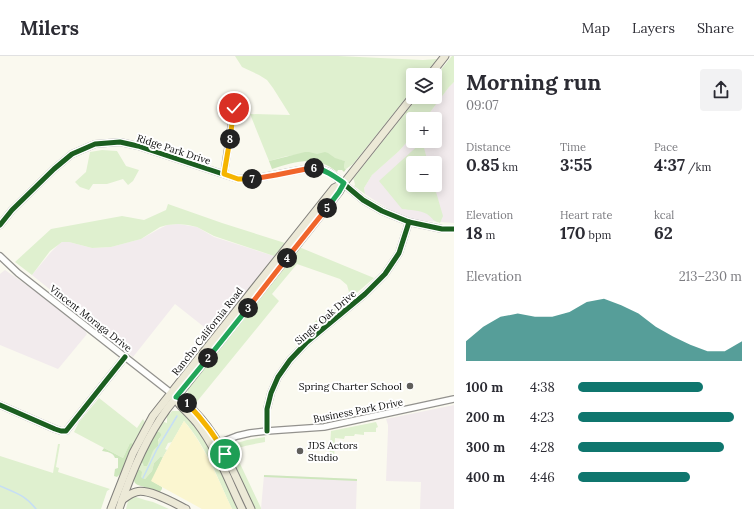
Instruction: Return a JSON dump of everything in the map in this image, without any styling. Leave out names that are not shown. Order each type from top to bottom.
[{"type":"main road","points":[[436,68],[445,56]]},
{"type":"main road","name":"Rancho California Road","points":[[119,509],[119,499],[126,470],[153,416],[174,395],[334,188],[344,183],[407,104]]},
{"type":"main road","points":[[174,395],[182,399],[201,418],[219,442],[251,509]]},
{"type":"main road","points":[[174,395],[178,404],[198,424],[212,446],[242,509]]},
{"type":"main road","points":[[119,499],[136,491],[146,491],[186,509]]},
{"type":"main road","name":"Rancho California Road","points":[[112,509],[119,499]]},
{"type":"street","points":[[224,174],[234,108]]},
{"type":"street","name":"Ridge Park Drive","points":[[0,225],[12,210],[54,169],[72,154],[94,144],[120,142],[138,146],[238,179],[257,178],[311,168],[329,172],[344,183]]},
{"type":"street","points":[[344,183],[363,200],[396,218],[442,229],[454,229]]},
{"type":"street","name":"Single Oak Drive","points":[[267,431],[267,409],[271,393],[278,377],[290,360],[307,342],[365,294],[385,274],[399,253],[409,222]]},
{"type":"street","name":"Vincent Moraga Drive","points":[[0,256],[24,278],[174,395]]},
{"type":"street","points":[[0,405],[61,431],[66,430],[125,357]]},
{"type":"street","name":"Business Park Drive","points":[[219,442],[250,433],[324,428],[454,400]]},
{"type":"shaded area","points":[[454,82],[454,223],[414,220],[401,215],[388,209],[365,194],[364,188],[372,175],[406,143],[406,148],[442,148],[442,112],[430,112],[436,104],[442,104],[442,96]]},
{"type":"shaded area","points":[[178,224],[197,227],[214,237],[274,256],[213,334],[175,304],[133,357],[32,275],[51,252],[62,242],[69,242],[92,248],[111,247],[141,239],[167,225]]},
{"type":"shaded area","points":[[5,270],[48,300],[83,328],[87,334],[58,369],[0,345],[0,274]]},
{"type":"shaded area","points":[[454,405],[454,509],[420,509],[421,482],[386,481],[388,425],[386,419]]},
{"type":"shaded area","points":[[264,475],[357,479],[356,509],[261,509]]},
{"type":"green space","points":[[235,56],[338,56],[423,60],[437,59],[430,68],[406,68],[406,98],[353,164],[346,169],[344,168],[345,161],[315,154],[287,156],[269,161],[250,114],[290,115],[267,80],[242,67]]},
{"type":"green space","points":[[452,56],[454,56],[454,82],[442,96],[442,68]]},
{"type":"green space","points":[[412,104],[436,104],[430,112],[406,112]]},
{"type":"green space","points":[[406,112],[406,143],[372,175],[364,188],[365,194],[354,186],[353,179]]},
{"type":"green space","points":[[415,148],[424,148],[426,156],[406,156]]},
{"type":"green space","points":[[102,150],[117,151],[126,166],[139,170],[133,181],[128,185],[123,179],[107,184],[93,184],[89,190],[80,187],[75,182],[86,172],[90,152]]},
{"type":"green space","points":[[305,152],[317,154],[325,152],[328,153],[335,158],[345,161],[344,168],[346,169],[344,172],[342,170],[338,170],[337,172],[329,166],[321,163],[305,161],[272,169],[269,161]]},
{"type":"green space","points":[[406,156],[406,192],[436,192],[443,216],[440,223],[427,214],[415,210],[402,209],[379,181]]},
{"type":"green space","points":[[168,204],[285,243],[274,256],[214,236],[197,227],[178,224],[160,227],[141,239],[111,247],[92,248],[69,242],[62,242],[50,251],[32,275],[15,262],[51,229],[122,216],[144,220],[166,210]]},
{"type":"green space","points":[[299,247],[374,278],[315,329],[311,325],[349,292],[347,285],[340,279],[297,264],[272,294],[279,301],[195,404],[188,397],[188,388]]},
{"type":"green space","points":[[99,398],[137,428],[143,419],[146,423],[133,445],[129,445],[123,458],[74,432],[79,422]]},
{"type":"green space","points":[[180,410],[199,432],[214,457],[238,509],[232,509],[199,441],[184,421],[172,442],[168,443],[165,449],[167,450],[163,457],[160,457],[154,463],[152,471],[145,479],[141,477],[136,470],[141,461],[143,465],[148,464],[149,458],[161,436],[154,433],[162,420],[167,423],[168,413],[170,414],[172,411]]},
{"type":"green space","points":[[376,422],[378,427],[376,428],[376,432],[364,432],[364,435],[355,434],[354,436],[345,436],[344,439],[335,438],[334,461],[329,461],[331,431]]},
{"type":"green space","points":[[157,432],[161,435],[158,441],[158,446],[152,452],[147,466],[144,466],[141,461],[154,433]]},
{"type":"green space","points":[[265,437],[265,442],[236,449],[235,453],[261,508],[254,509],[228,454],[230,453],[234,444]]},
{"type":"green space","points":[[131,443],[133,445],[122,472],[117,477],[114,476],[115,469],[118,468],[118,458],[115,458],[110,453],[102,451],[104,448],[123,458]]},
{"type":"green space","points":[[58,444],[60,444],[56,467],[59,468],[58,472],[110,489],[107,491],[101,509],[0,509],[0,456],[53,473]]},
{"type":"green space","points":[[160,457],[163,457],[152,481],[162,487],[159,493],[136,484],[134,475],[136,470],[140,470],[142,472],[141,477],[145,479],[152,471],[154,463]]},
{"type":"green space","points":[[264,475],[357,479],[357,481],[264,477]]},
{"type":"green space","points":[[133,496],[169,509],[126,509],[128,501]]},
{"type":"sand","points":[[184,421],[205,452],[232,509],[202,509],[151,481]]},
{"type":"waterway","points":[[143,478],[157,449],[177,416]]},
{"type":"waterway","points":[[0,486],[24,497],[36,509]]},
{"type":"cycle path","points":[[0,225],[12,210],[54,169],[72,154],[95,144],[120,142],[138,146],[238,179],[257,178],[311,168],[321,169],[329,172],[363,200],[382,211],[409,222],[442,229],[454,229]]},
{"type":"cycle path","points":[[267,431],[267,409],[271,393],[278,377],[290,360],[307,342],[365,294],[385,274],[399,253],[409,222]]},
{"type":"cycle path","points":[[0,405],[55,429],[66,431],[125,357]]},
{"type":"place","name":"Spring Charter School","points":[[410,386]]},
{"type":"place","name":"JDS Actors Studio","points":[[300,451]]},
{"type":"route","points":[[225,454],[219,442],[201,418],[182,399],[176,397],[339,192],[344,183],[329,172],[311,168],[257,178],[238,179],[224,174],[234,108]]}]
